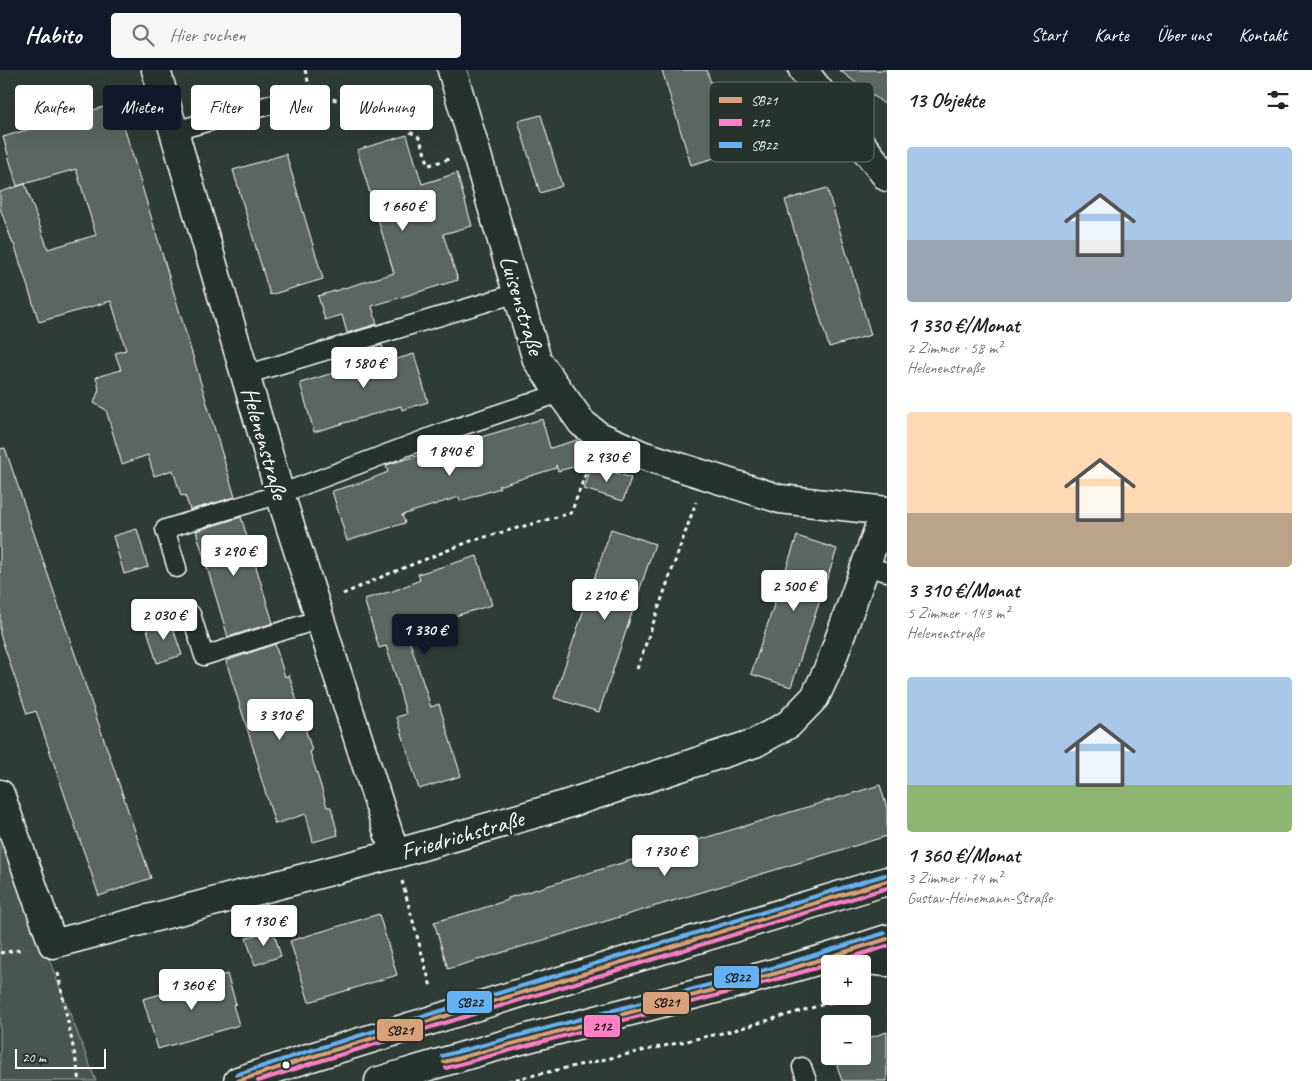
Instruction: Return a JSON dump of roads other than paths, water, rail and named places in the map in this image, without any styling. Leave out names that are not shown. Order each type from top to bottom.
[{"type":"street","name":"Helenenstraße","points":[[156,70],[280,494],[395,854]]},
{"type":"street","name":"Luisenstraße","points":[[452,70],[537,360],[582,423],[599,436],[642,455],[780,499],[886,511]]},
{"type":"street","points":[[803,70],[812,82]]},
{"type":"street","points":[[874,160],[887,177]]},
{"type":"street","name":"Friedrichstraße","points":[[0,794],[52,944],[395,854],[562,806],[755,743],[789,724],[815,697],[876,569],[886,511]]},
{"type":"street","points":[[238,1081],[887,881]]},
{"type":"street","points":[[839,955],[887,939]]},
{"type":"street","points":[[379,1081],[510,1043],[678,1000],[821,960]]},
{"type":"street","points":[[871,961],[887,962]]},
{"type":"lane","points":[[174,131],[270,105]]},
{"type":"lane","points":[[245,375],[518,293]]},
{"type":"lane","points":[[177,568],[165,529],[280,494],[447,431],[560,393]]},
{"type":"lane","points":[[191,614],[204,656],[317,613]]}]
